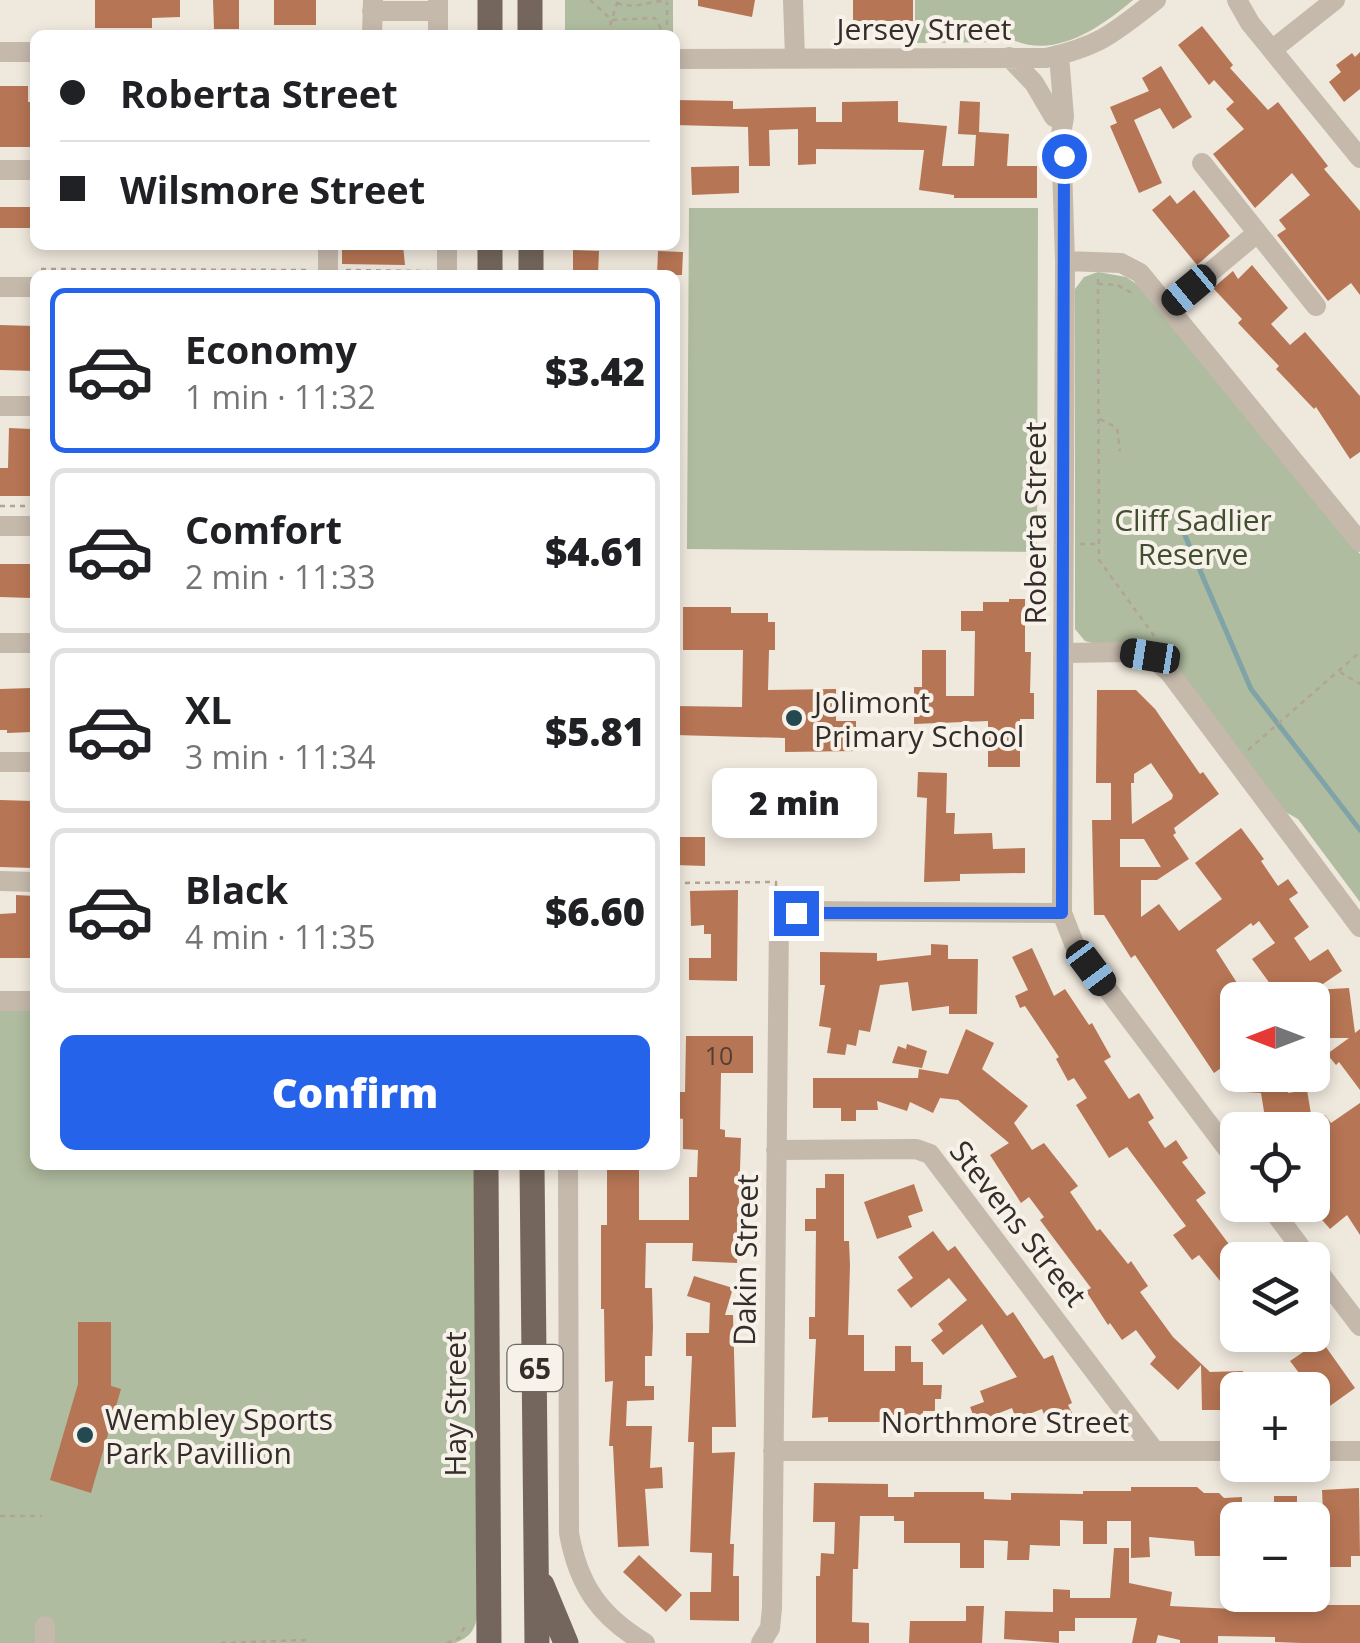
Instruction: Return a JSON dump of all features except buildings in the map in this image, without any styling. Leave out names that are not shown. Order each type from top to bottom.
[{"type":"main road","points":[[490,0],[490,30]]},
{"type":"main road","points":[[530,0],[530,30]]},
{"type":"main road","name":"Hay Street","points":[[477,1640],[486,1170]]},
{"type":"main road","name":"65","points":[[532,1170],[537,1643]]},
{"type":"main road","points":[[537,1571],[566,1643]]},
{"type":"street","points":[[794,0],[795,58]]},
{"type":"street","name":"Jersey Street","points":[[680,59],[1052,57],[1095,45],[1156,0]]},
{"type":"street","points":[[1223,0],[1250,23]]},
{"type":"street","points":[[1237,0],[1250,23],[1360,158]]},
{"type":"street","points":[[1272,50],[1335,0]]},
{"type":"street","points":[[372,5],[438,5]]},
{"type":"street","points":[[0,52],[30,52]]},
{"type":"street","points":[[1008,57],[1034,83],[1058,125]]},
{"type":"street","name":"Roberta Street","points":[[1052,57],[1064,117],[1058,125],[1065,261],[1062,913]]},
{"type":"street","points":[[1202,163],[1316,306]]},
{"type":"street","points":[[0,170],[30,170]]},
{"type":"street","points":[[1170,306],[1257,233]]},
{"type":"street","points":[[1065,261],[1109,261],[1140,272],[1360,542]]},
{"type":"street","points":[[0,288],[30,280]]},
{"type":"street","points":[[0,406],[30,406]]},
{"type":"street","points":[[0,526],[30,526]]},
{"type":"street","points":[[0,643],[30,643]]},
{"type":"street","points":[[1064,653],[1126,652],[1150,656],[1170,674],[1360,928]]},
{"type":"street","points":[[0,762],[30,762]]},
{"type":"street","points":[[0,882],[30,882]]},
{"type":"street","points":[[780,908],[1062,913],[1075,946],[1220,1139]]},
{"type":"street","name":"Dakin Street","points":[[761,1643],[770,1628],[772,1608],[776,938],[780,908]]},
{"type":"street","points":[[0,1000],[30,1001]]},
{"type":"street","name":"Stevens Street","points":[[776,1150],[916,1150],[930,1154],[1154,1450]]},
{"type":"street","points":[[568,1170],[569,1532],[573,1556],[590,1596],[621,1629],[644,1643]]},
{"type":"street","points":[[1282,1222],[1297,1242]]},
{"type":"street","points":[[1330,1285],[1360,1326]]},
{"type":"street","name":"Northmore Street","points":[[773,1451],[1220,1451]]},
{"type":"street","points":[[1330,1451],[1360,1451]]},
{"type":"path","points":[[591,0],[612,20],[655,18],[662,30]]},
{"type":"path","points":[[609,30],[618,2],[640,7],[667,0],[665,30]]},
{"type":"path","points":[[1098,272],[1098,560],[1162,647]]},
{"type":"path","points":[[1098,418],[1117,428],[1120,450]]},
{"type":"path","points":[[0,506],[30,506]]},
{"type":"path","points":[[1073,544],[1098,544]]},
{"type":"path","points":[[1243,754],[1360,652]]},
{"type":"path","points":[[1338,671],[1360,684]]},
{"type":"path","points":[[680,882],[776,882],[780,908]]},
{"type":"path","points":[[0,1516],[42,1516]]},
{"type":"path","points":[[447,1643],[459,1638],[477,1640]]},
{"type":"path","points":[[222,1643],[310,1643]]},
{"type":"green space","points":[[565,0],[673,0],[673,30],[565,30]]},
{"type":"green space","points":[[915,0],[1133,0],[1091,30],[1042,46],[1009,38],[1001,42],[915,43]]},
{"type":"green space","points":[[689,208],[1038,208],[1037,552],[687,549]]},
{"type":"green space","name":"Cliff Sadlier Reserve","points":[[1098,272],[1126,277],[1147,291],[1360,554],[1360,902],[1298,819],[1282,810],[1172,664],[1085,641],[1075,629],[1075,289],[1084,277]]},
{"type":"green space","points":[[0,1010],[30,1010],[30,1170],[475,1170],[477,1618],[467,1637],[455,1643],[0,1643]]},
{"type":"waterway","points":[[1180,524],[1251,689],[1360,830]]},
{"type":"place","name":"Jolimont Primary School","points":[[794,718]]},
{"type":"place","name":"Wembley Sports Park Pavillion","points":[[85,1435]]},
{"type":"route","points":[[796,913],[1062,913],[1064,156]]}]
